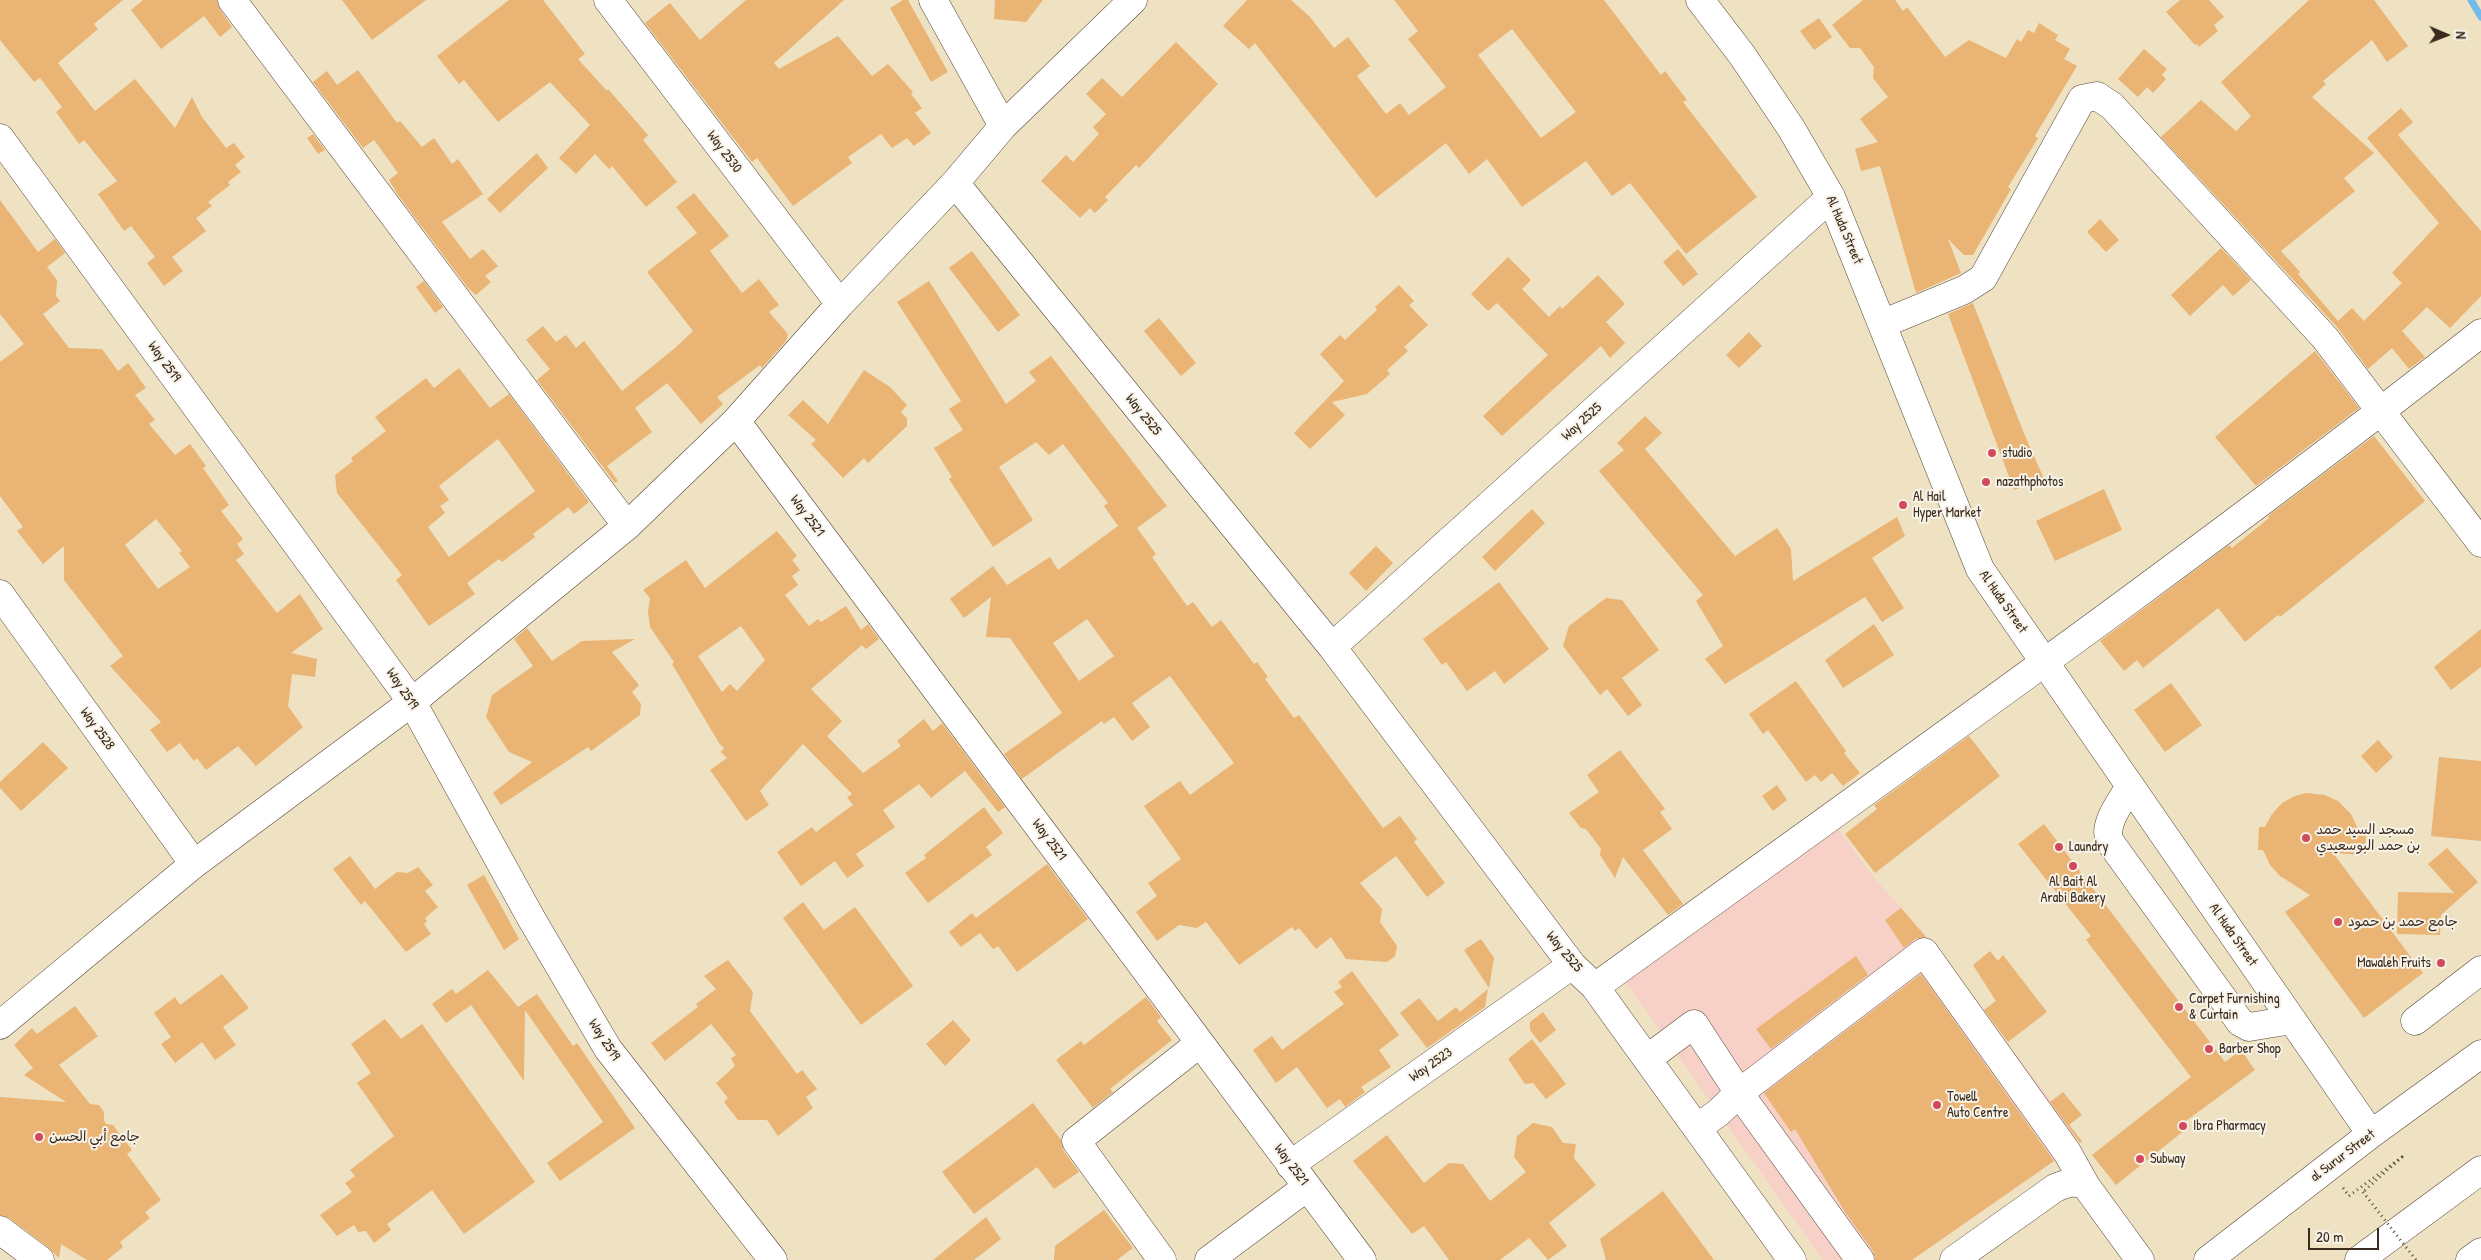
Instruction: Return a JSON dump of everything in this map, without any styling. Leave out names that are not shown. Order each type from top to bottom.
[{"type":"main road","points":[[232,0],[627,526]]},
{"type":"main road","name":"Way 2530","points":[[608,0],[840,304]]},
{"type":"main road","points":[[933,0],[1003,126]]},
{"type":"main road","points":[[0,1024],[194,864],[412,702],[627,526],[736,421],[840,304],[955,183],[1003,126],[1133,0]]},
{"type":"main road","name":"Al Huda Street","points":[[1700,0],[1742,55],[1791,128],[1831,197],[1980,569],[2371,1134]]},
{"type":"main road","points":[[1882,324],[1964,290],[1983,278],[2082,99],[2096,96],[2112,106],[2325,338],[2481,543]]},
{"type":"main road","name":"Way 2519","points":[[0,138],[412,702],[531,918],[608,1049],[773,1260]]},
{"type":"main road","name":"Way 2525","points":[[955,183],[1332,647],[1572,965],[1596,987],[1792,1260]]},
{"type":"main road","name":"Way 2525","points":[[1332,647],[1831,197]]},
{"type":"main road","points":[[1596,987],[2044,661],[2382,411],[2481,333]]},
{"type":"main road","name":"Way 2521","points":[[736,421],[1362,1260]]},
{"type":"main road","name":"Way 2528","points":[[0,594],[194,864]]},
{"type":"main road","points":[[2130,786],[2109,824],[2108,836],[2110,842],[2244,1026],[2254,1027],[2292,1020]]},
{"type":"main road","points":[[1697,1128],[1718,1113],[1739,1092],[1924,952],[2067,1152],[2086,1186],[2140,1260]]},
{"type":"main road","name":"Way 2523","points":[[1290,1165],[1572,965]]},
{"type":"main road","points":[[2415,1021],[2481,970]]},
{"type":"main road","points":[[1647,1059],[1694,1024],[1739,1092],[1860,1260]]},
{"type":"main road","points":[[1162,1260],[1076,1141],[1200,1043]]},
{"type":"main road","name":"al Surur Street","points":[[2208,1260],[2371,1134],[2481,1054]]},
{"type":"main road","points":[[2359,1260],[2481,1170]]},
{"type":"main road","points":[[1954,1260],[2055,1188],[2069,1182],[2080,1182],[2086,1186]]},
{"type":"main road","points":[[1209,1260],[1307,1187]]},
{"type":"main road","points":[[0,1230],[40,1260]]},
{"type":"main road","points":[[2470,1260],[2481,1252]]},
{"type":"path","points":[[2349,1196],[2402,1157],[2363,1192],[2416,1260]]},
{"type":"shaded area","name":"Towell Auto Centre","points":[[1834,823],[1875,879],[1923,932],[2078,1136],[2066,1143],[2067,1152],[1912,1260],[1823,1260],[1624,980]]},
{"type":"building","points":[[0,0],[123,0],[94,24],[98,29],[58,63],[95,111],[135,79],[175,128],[192,97],[202,117],[226,148],[234,143],[245,157],[235,165],[241,172],[228,182],[230,185],[208,202],[212,206],[196,218],[206,231],[172,257],[183,271],[164,286],[147,263],[155,257],[131,226],[124,231],[98,194],[117,181],[84,140],[79,144],[56,112],[62,107],[40,78],[34,82],[0,40]]},
{"type":"building","points":[[143,0],[217,0],[220,9],[232,27],[220,37],[204,16],[161,49],[131,10]]},
{"type":"building","points":[[342,0],[426,0],[372,40]]},
{"type":"building","points":[[509,0],[543,0],[585,54],[578,59],[607,91],[608,89],[648,135],[643,140],[677,182],[646,207],[612,166],[609,169],[595,154],[576,174],[559,158],[590,125],[550,82],[498,122],[464,80],[459,84],[437,56]]},
{"type":"building","points":[[746,0],[844,0],[774,63],[779,69],[838,36],[872,76],[888,64],[913,92],[911,94],[922,108],[915,113],[931,133],[914,146],[907,138],[892,148],[881,134],[848,157],[852,163],[793,206],[757,158],[752,162],[645,23],[670,3],[700,40]]},
{"type":"building","points":[[903,0],[908,0],[948,72],[931,82],[890,8]]},
{"type":"building","points":[[995,0],[1043,0],[1026,22],[994,19]]},
{"type":"building","points":[[1247,0],[1291,0],[1310,17],[1334,48],[1348,37],[1370,66],[1357,76],[1386,114],[1400,103],[1409,115],[1446,87],[1408,39],[1418,31],[1394,0],[1604,0],[1661,75],[1665,71],[1687,100],[1683,102],[1757,197],[1686,254],[1630,183],[1612,196],[1586,161],[1522,207],[1487,159],[1469,174],[1446,143],[1376,198],[1255,43],[1249,49],[1223,26]],"holes":[[[1512,29],[1576,112],[1541,138],[1478,55]]]},
{"type":"building","points":[[1863,0],[1895,0],[1903,11],[1907,7],[1945,57],[1969,40],[2006,58],[2017,39],[2021,42],[2028,30],[2034,33],[2039,23],[2058,35],[2055,40],[2070,49],[2064,59],[2077,66],[2035,136],[2038,138],[2008,187],[2011,189],[1973,255],[1964,255],[1948,239],[1961,273],[1916,293],[1880,166],[1861,171],[1855,149],[1878,142],[1860,119],[1888,97],[1873,78],[1874,67],[1860,48],[1850,48],[1832,25]]},
{"type":"building","points":[[2180,0],[2209,0],[2224,17],[2214,25],[2218,31],[2199,47],[2197,44],[2195,45],[2166,12]]},
{"type":"building","points":[[2309,0],[2374,0],[2408,46],[2387,62],[2372,40],[2323,81],[2326,84],[2312,97],[2374,153],[2344,178],[2355,191],[2281,251],[2300,272],[2298,274],[2338,321],[2352,308],[2364,321],[2402,283],[2392,273],[2439,223],[2367,138],[2401,108],[2413,122],[2398,135],[2481,231],[2481,296],[2450,328],[2427,307],[2402,331],[2425,357],[2409,369],[2392,348],[2368,369],[2337,327],[2161,137],[2201,100],[2236,131],[2251,116],[2221,82]]},
{"type":"building","points":[[1819,18],[1832,37],[1814,50],[1800,31]]},
{"type":"building","points":[[1176,42],[1218,84],[1139,168],[1136,165],[1105,197],[1108,200],[1095,213],[1090,208],[1080,218],[1041,181],[1066,155],[1073,162],[1099,134],[1093,127],[1106,114],[1086,94],[1102,78],[1122,97]]},
{"type":"building","points":[[2144,49],[2167,69],[2162,75],[2166,79],[2153,93],[2147,87],[2138,97],[2118,79]]},
{"type":"building","points":[[358,70],[397,123],[400,121],[422,147],[434,138],[452,164],[458,159],[483,194],[442,222],[470,259],[483,249],[498,266],[485,276],[491,282],[476,295],[468,288],[398,195],[389,180],[398,173],[374,140],[363,148],[313,82],[327,71],[337,85]]},
{"type":"building","points":[[313,134],[325,150],[318,154],[307,138]]},
{"type":"building","points":[[537,153],[548,168],[500,213],[487,199]]},
{"type":"building","points":[[694,193],[729,236],[710,251],[742,293],[759,279],[779,305],[769,312],[788,334],[786,341],[762,368],[760,365],[717,397],[723,404],[701,424],[667,383],[635,408],[652,432],[607,466],[618,481],[615,483],[537,380],[550,369],[526,340],[543,326],[556,342],[566,335],[576,348],[584,341],[622,391],[675,348],[693,331],[647,272],[697,233],[676,207]]},
{"type":"building","points":[[0,200],[38,252],[55,239],[65,253],[47,267],[57,280],[56,296],[60,301],[43,314],[69,348],[102,349],[118,371],[128,363],[146,388],[135,395],[155,420],[149,424],[175,455],[190,444],[206,466],[203,468],[229,505],[221,511],[243,539],[237,544],[244,554],[236,560],[277,613],[300,594],[323,629],[291,653],[317,659],[315,677],[292,674],[288,706],[303,727],[256,766],[238,746],[206,770],[197,758],[194,761],[180,743],[167,752],[150,730],[161,722],[110,666],[123,656],[64,580],[64,546],[43,564],[17,531],[23,527],[0,496],[0,362],[24,344],[0,314]],"holes":[[[156,519],[182,551],[179,553],[190,567],[158,589],[125,545]]]},
{"type":"building","points":[[2100,219],[2119,240],[2106,252],[2087,232]]},
{"type":"building","points":[[2221,248],[2251,280],[2233,296],[2223,285],[2190,316],[2171,295]]},
{"type":"building","points":[[1678,249],[1698,274],[1683,286],[1663,262]]},
{"type":"building","points":[[972,251],[1020,315],[998,332],[949,268]]},
{"type":"building","points":[[1508,257],[1531,280],[1522,289],[1549,317],[1560,306],[1562,309],[1598,275],[1625,304],[1606,322],[1625,343],[1610,358],[1601,346],[1502,436],[1483,416],[1548,355],[1497,303],[1488,311],[1471,294]]},
{"type":"building","points":[[424,281],[443,307],[435,313],[416,287]]},
{"type":"building","points":[[929,281],[1006,404],[1036,381],[1029,372],[1051,356],[1167,506],[1137,528],[1156,554],[1152,557],[1187,606],[1193,602],[1212,627],[1221,620],[1254,664],[1257,662],[1268,677],[1265,679],[1294,718],[1299,715],[1383,828],[1400,816],[1417,839],[1414,842],[1445,883],[1427,897],[1396,856],[1360,883],[1382,909],[1380,922],[1397,946],[1395,956],[1387,962],[1346,959],[1331,937],[1316,949],[1299,928],[1295,931],[1292,927],[1239,965],[1206,922],[1197,928],[1179,925],[1157,941],[1136,912],[1157,896],[1148,883],[1181,859],[1144,806],[1180,781],[1190,795],[1234,763],[1170,676],[1132,703],[1150,727],[1132,741],[1114,717],[1104,724],[1102,721],[1022,779],[1004,754],[1062,713],[1010,638],[986,637],[991,597],[964,618],[950,599],[993,566],[1007,585],[1050,557],[1058,570],[1118,526],[1104,506],[1108,503],[1063,444],[1049,455],[1036,442],[999,467],[1033,520],[993,547],[949,479],[952,477],[934,448],[963,430],[949,409],[961,401],[897,302]],"holes":[[[1087,619],[1114,656],[1079,681],[1053,643]]]},
{"type":"building","points":[[1399,285],[1414,301],[1409,305],[1428,325],[1404,347],[1408,351],[1387,370],[1390,374],[1367,394],[1332,402],[1345,415],[1310,449],[1294,433],[1344,381],[1320,354],[1340,335],[1345,340],[1377,310],[1375,307]]},
{"type":"building","points":[[1973,303],[2023,431],[2044,479],[2014,490],[1948,314]]},
{"type":"building","points":[[1159,318],[1196,363],[1181,376],[1144,331]]},
{"type":"building","points":[[1749,332],[1762,346],[1739,368],[1726,355]]},
{"type":"building","points":[[2315,351],[2359,408],[2256,486],[2215,437]]},
{"type":"building","points":[[459,368],[490,408],[509,394],[589,502],[574,514],[568,507],[533,534],[535,537],[502,562],[499,559],[467,583],[475,594],[429,626],[396,580],[402,575],[337,493],[335,475],[353,461],[351,458],[386,431],[375,417],[426,378],[434,388]],"holes":[[[498,439],[535,491],[449,557],[428,527],[445,513],[440,506],[449,500],[439,486]]]},
{"type":"building","points":[[864,370],[890,387],[907,405],[901,412],[907,418],[907,426],[868,463],[864,458],[843,478],[811,444],[816,440],[788,415],[803,400],[828,424]]},
{"type":"building","points":[[1645,416],[1662,433],[1645,449],[1735,556],[1777,528],[1791,549],[1793,581],[1897,517],[1905,536],[1872,558],[1904,608],[1882,622],[1865,597],[1725,684],[1705,659],[1723,646],[1696,601],[1703,595],[1599,471],[1624,450],[1617,443]]},
{"type":"building","points":[[2374,436],[2425,501],[2280,617],[2278,615],[2245,642],[2218,608],[2143,668],[2137,660],[2124,671],[2100,641],[2229,545],[2232,548],[2269,518],[2268,516]]},
{"type":"building","points":[[2104,489],[2122,530],[2055,561],[2036,521]]},
{"type":"building","points":[[1532,509],[1545,523],[1495,571],[1482,557]]},
{"type":"building","points":[[777,531],[797,556],[792,560],[800,570],[792,576],[798,585],[785,595],[809,626],[818,619],[821,622],[846,606],[861,630],[868,624],[879,639],[866,649],[862,645],[811,689],[842,721],[827,736],[863,773],[901,746],[897,741],[924,719],[933,731],[942,723],[1005,807],[998,812],[965,771],[931,798],[919,784],[883,810],[895,827],[856,854],[864,866],[847,878],[835,861],[801,886],[777,852],[812,827],[816,832],[853,805],[847,797],[852,794],[803,744],[760,791],[769,805],[746,821],[710,770],[727,758],[721,752],[724,748],[719,743],[672,664],[674,662],[650,627],[648,611],[650,598],[643,590],[686,560],[705,588]],"holes":[[[741,626],[765,660],[737,691],[730,684],[722,692],[698,656]]]},
{"type":"building","points":[[1376,546],[1393,563],[1366,591],[1349,573]]},
{"type":"building","points":[[1499,582],[1549,649],[1504,684],[1495,671],[1467,691],[1446,662],[1442,665],[1423,639]]},
{"type":"building","points":[[1606,598],[1622,600],[1659,650],[1622,678],[1642,705],[1628,716],[1607,689],[1600,695],[1563,646],[1569,626]]},
{"type":"building","points":[[1874,624],[1894,655],[1843,688],[1825,660]]},
{"type":"building","points":[[527,628],[552,661],[582,641],[635,639],[612,652],[639,685],[632,692],[641,704],[640,715],[591,751],[588,747],[501,805],[493,793],[532,762],[509,752],[486,717],[492,695],[533,666],[514,639]]},
{"type":"building","points":[[2481,629],[2481,667],[2451,690],[2434,667]]},
{"type":"building","points":[[1796,681],[1846,751],[1844,753],[1860,773],[1843,786],[1832,773],[1821,782],[1815,775],[1806,782],[1768,730],[1763,734],[1749,714]]},
{"type":"building","points":[[2171,683],[2202,725],[2165,752],[2134,710]]},
{"type":"building","points":[[1969,736],[2000,776],[1875,873],[1845,834],[1877,809],[1874,805]]},
{"type":"building","points":[[2378,740],[2393,757],[2376,773],[2361,756]]},
{"type":"building","points":[[43,742],[68,768],[21,811],[0,788],[0,782]]},
{"type":"building","points":[[1620,750],[1665,809],[1660,812],[1672,829],[1643,850],[1683,904],[1668,915],[1623,857],[1615,878],[1600,855],[1601,849],[1586,829],[1581,828],[1569,813],[1599,792],[1587,775]]},
{"type":"building","points":[[2439,757],[2481,761],[2481,841],[2431,836]]},
{"type":"building","points":[[1777,785],[1787,800],[1773,811],[1762,796]]},
{"type":"building","points":[[2306,793],[2325,795],[2338,801],[2351,814],[2359,831],[2366,832],[2365,855],[2333,853],[2423,973],[2364,1018],[2285,912],[2310,895],[2280,876],[2270,865],[2263,850],[2258,850],[2259,827],[2265,827],[2272,814],[2282,803]]},
{"type":"building","points":[[984,807],[1003,833],[986,847],[992,855],[928,903],[905,873],[926,858],[924,855]]},
{"type":"building","points":[[2044,824],[2225,1062],[2241,1050],[2255,1070],[2186,1121],[2190,1126],[2116,1185],[2092,1155],[2191,1077],[2086,940],[2091,936],[2018,844]]},
{"type":"building","points":[[2447,848],[2478,882],[2441,915],[2440,935],[2397,934],[2398,892],[2454,893],[2428,864]]},
{"type":"building","points":[[350,856],[375,889],[397,872],[408,873],[418,867],[433,885],[425,891],[438,907],[425,918],[427,921],[424,924],[431,934],[406,952],[365,901],[361,905],[333,869]]},
{"type":"building","points":[[1047,864],[1088,919],[1017,972],[998,946],[993,949],[980,933],[961,947],[949,932],[972,913],[976,918]]},
{"type":"building","points":[[484,875],[519,939],[504,950],[467,885]]},
{"type":"building","points":[[803,902],[824,930],[855,907],[913,986],[861,1025],[783,918]]},
{"type":"building","points":[[1901,908],[1926,937],[1915,939],[1904,948],[1885,920]]},
{"type":"building","points":[[1481,939],[1494,958],[1489,988],[1464,950]]},
{"type":"building","points":[[1990,951],[1998,961],[2003,955],[2047,1012],[2008,1042],[1984,1010],[1996,1001],[1973,965]]},
{"type":"building","points":[[1856,956],[1868,975],[1771,1049],[1756,1029]]},
{"type":"building","points":[[728,960],[753,992],[750,1011],[797,1074],[802,1070],[817,1089],[806,1097],[813,1108],[778,1136],[767,1120],[738,1120],[724,1102],[728,1098],[716,1083],[735,1066],[731,1058],[736,1055],[711,1024],[665,1061],[651,1043],[698,1007],[696,1004],[716,989],[704,976]]},
{"type":"building","points":[[488,970],[518,1007],[537,994],[573,1046],[577,1043],[635,1128],[560,1181],[547,1163],[603,1122],[525,1010],[524,1081],[471,1005],[446,1023],[432,1004],[452,989],[456,994]]},
{"type":"building","points":[[1352,971],[1399,1035],[1379,1050],[1391,1067],[1361,1087],[1365,1092],[1345,1107],[1340,1099],[1327,1108],[1297,1067],[1276,1083],[1253,1050],[1272,1036],[1282,1050],[1344,1004],[1334,992],[1342,987],[1338,982]]},
{"type":"building","points":[[222,974],[249,1008],[223,1027],[236,1045],[215,1060],[202,1042],[175,1063],[161,1044],[171,1037],[154,1013],[175,997],[180,1005]]},
{"type":"building","name":"Towell Auto Centre","points":[[1921,974],[2054,1161],[1912,1260],[1875,1260],[1873,1251],[1845,1212],[1795,1129],[1791,1132],[1764,1093]]},
{"type":"building","points":[[1488,989],[1485,1007],[1427,1048],[1400,1013],[1419,998],[1438,1021],[1456,1007],[1460,1012]]},
{"type":"building","points":[[1146,997],[1161,1017],[1157,1021],[1172,1040],[1110,1089],[1113,1092],[1093,1108],[1056,1060],[1081,1041],[1084,1045]]},
{"type":"building","points":[[75,1006],[98,1036],[59,1065],[90,1104],[99,1105],[104,1112],[106,1124],[113,1125],[132,1150],[127,1154],[161,1200],[145,1212],[150,1218],[120,1242],[123,1247],[107,1260],[87,1260],[61,1244],[59,1258],[49,1248],[9,1218],[0,1215],[0,1097],[66,1102],[24,1075],[33,1068],[14,1045],[32,1028],[37,1034]]},
{"type":"building","points":[[1543,1012],[1556,1030],[1540,1043],[1530,1030],[1530,1022]]},
{"type":"building","points":[[385,1019],[401,1039],[422,1024],[535,1182],[464,1234],[432,1190],[387,1224],[391,1230],[374,1243],[366,1231],[358,1232],[354,1225],[337,1236],[320,1215],[352,1192],[345,1183],[355,1176],[350,1170],[394,1136],[357,1083],[371,1073],[351,1044]]},
{"type":"building","points":[[953,1020],[971,1040],[945,1066],[926,1044]]},
{"type":"building","points":[[1532,1039],[1566,1084],[1546,1099],[1533,1083],[1525,1084],[1508,1059]]},
{"type":"building","points":[[2063,1092],[2082,1115],[2069,1125],[2082,1141],[2080,1143],[2050,1102]]},
{"type":"building","points":[[1033,1103],[1061,1140],[1063,1150],[1079,1172],[1054,1189],[1037,1167],[974,1214],[942,1172]]},
{"type":"building","points":[[1533,1123],[1552,1127],[1563,1143],[1576,1144],[1574,1158],[1596,1185],[1549,1223],[1567,1246],[1548,1260],[1529,1238],[1500,1260],[1449,1260],[1424,1226],[1412,1234],[1353,1161],[1387,1135],[1424,1183],[1449,1163],[1463,1164],[1490,1201],[1526,1172],[1514,1157],[1517,1136]]},
{"type":"building","points":[[1663,1191],[1714,1260],[1606,1260],[1600,1239]]},
{"type":"building","points":[[1104,1210],[1133,1248],[1117,1260],[1054,1260],[1055,1246]]},
{"type":"building","points":[[986,1217],[1001,1239],[974,1260],[933,1260]]},
{"type":"waterway","points":[[2471,0],[2481,17]]},
{"type":"place","name":"studio","points":[[1992,453]]},
{"type":"place","name":"nazathphotos","points":[[1986,482]]},
{"type":"place","name":"Al Hail Hyper Market","points":[[1903,505]]},
{"type":"place","name":"مسجد السيد حمد بن حمد البوسعيدي","points":[[2306,838]]},
{"type":"place","name":"Laundry","points":[[2059,847]]},
{"type":"place","name":"Al Bait Al Arabi Bakery","points":[[2073,866]]},
{"type":"place","name":"جامع حمد بن حمود","points":[[2338,922]]},
{"type":"place","name":"Mawaleh Fruits","points":[[2441,963]]},
{"type":"place","name":"Carpet Furnishing & Curtain","points":[[2179,1007]]},
{"type":"place","name":"Barber Shop","points":[[2209,1049]]},
{"type":"place","name":"Towell Auto Centre","points":[[1937,1105]]},
{"type":"place","name":"Ibra Pharmacy","points":[[2183,1126]]},
{"type":"place","name":"جامع أبي الحسن","points":[[39,1137]]},
{"type":"place","name":"Subway","points":[[2140,1159]]}]
